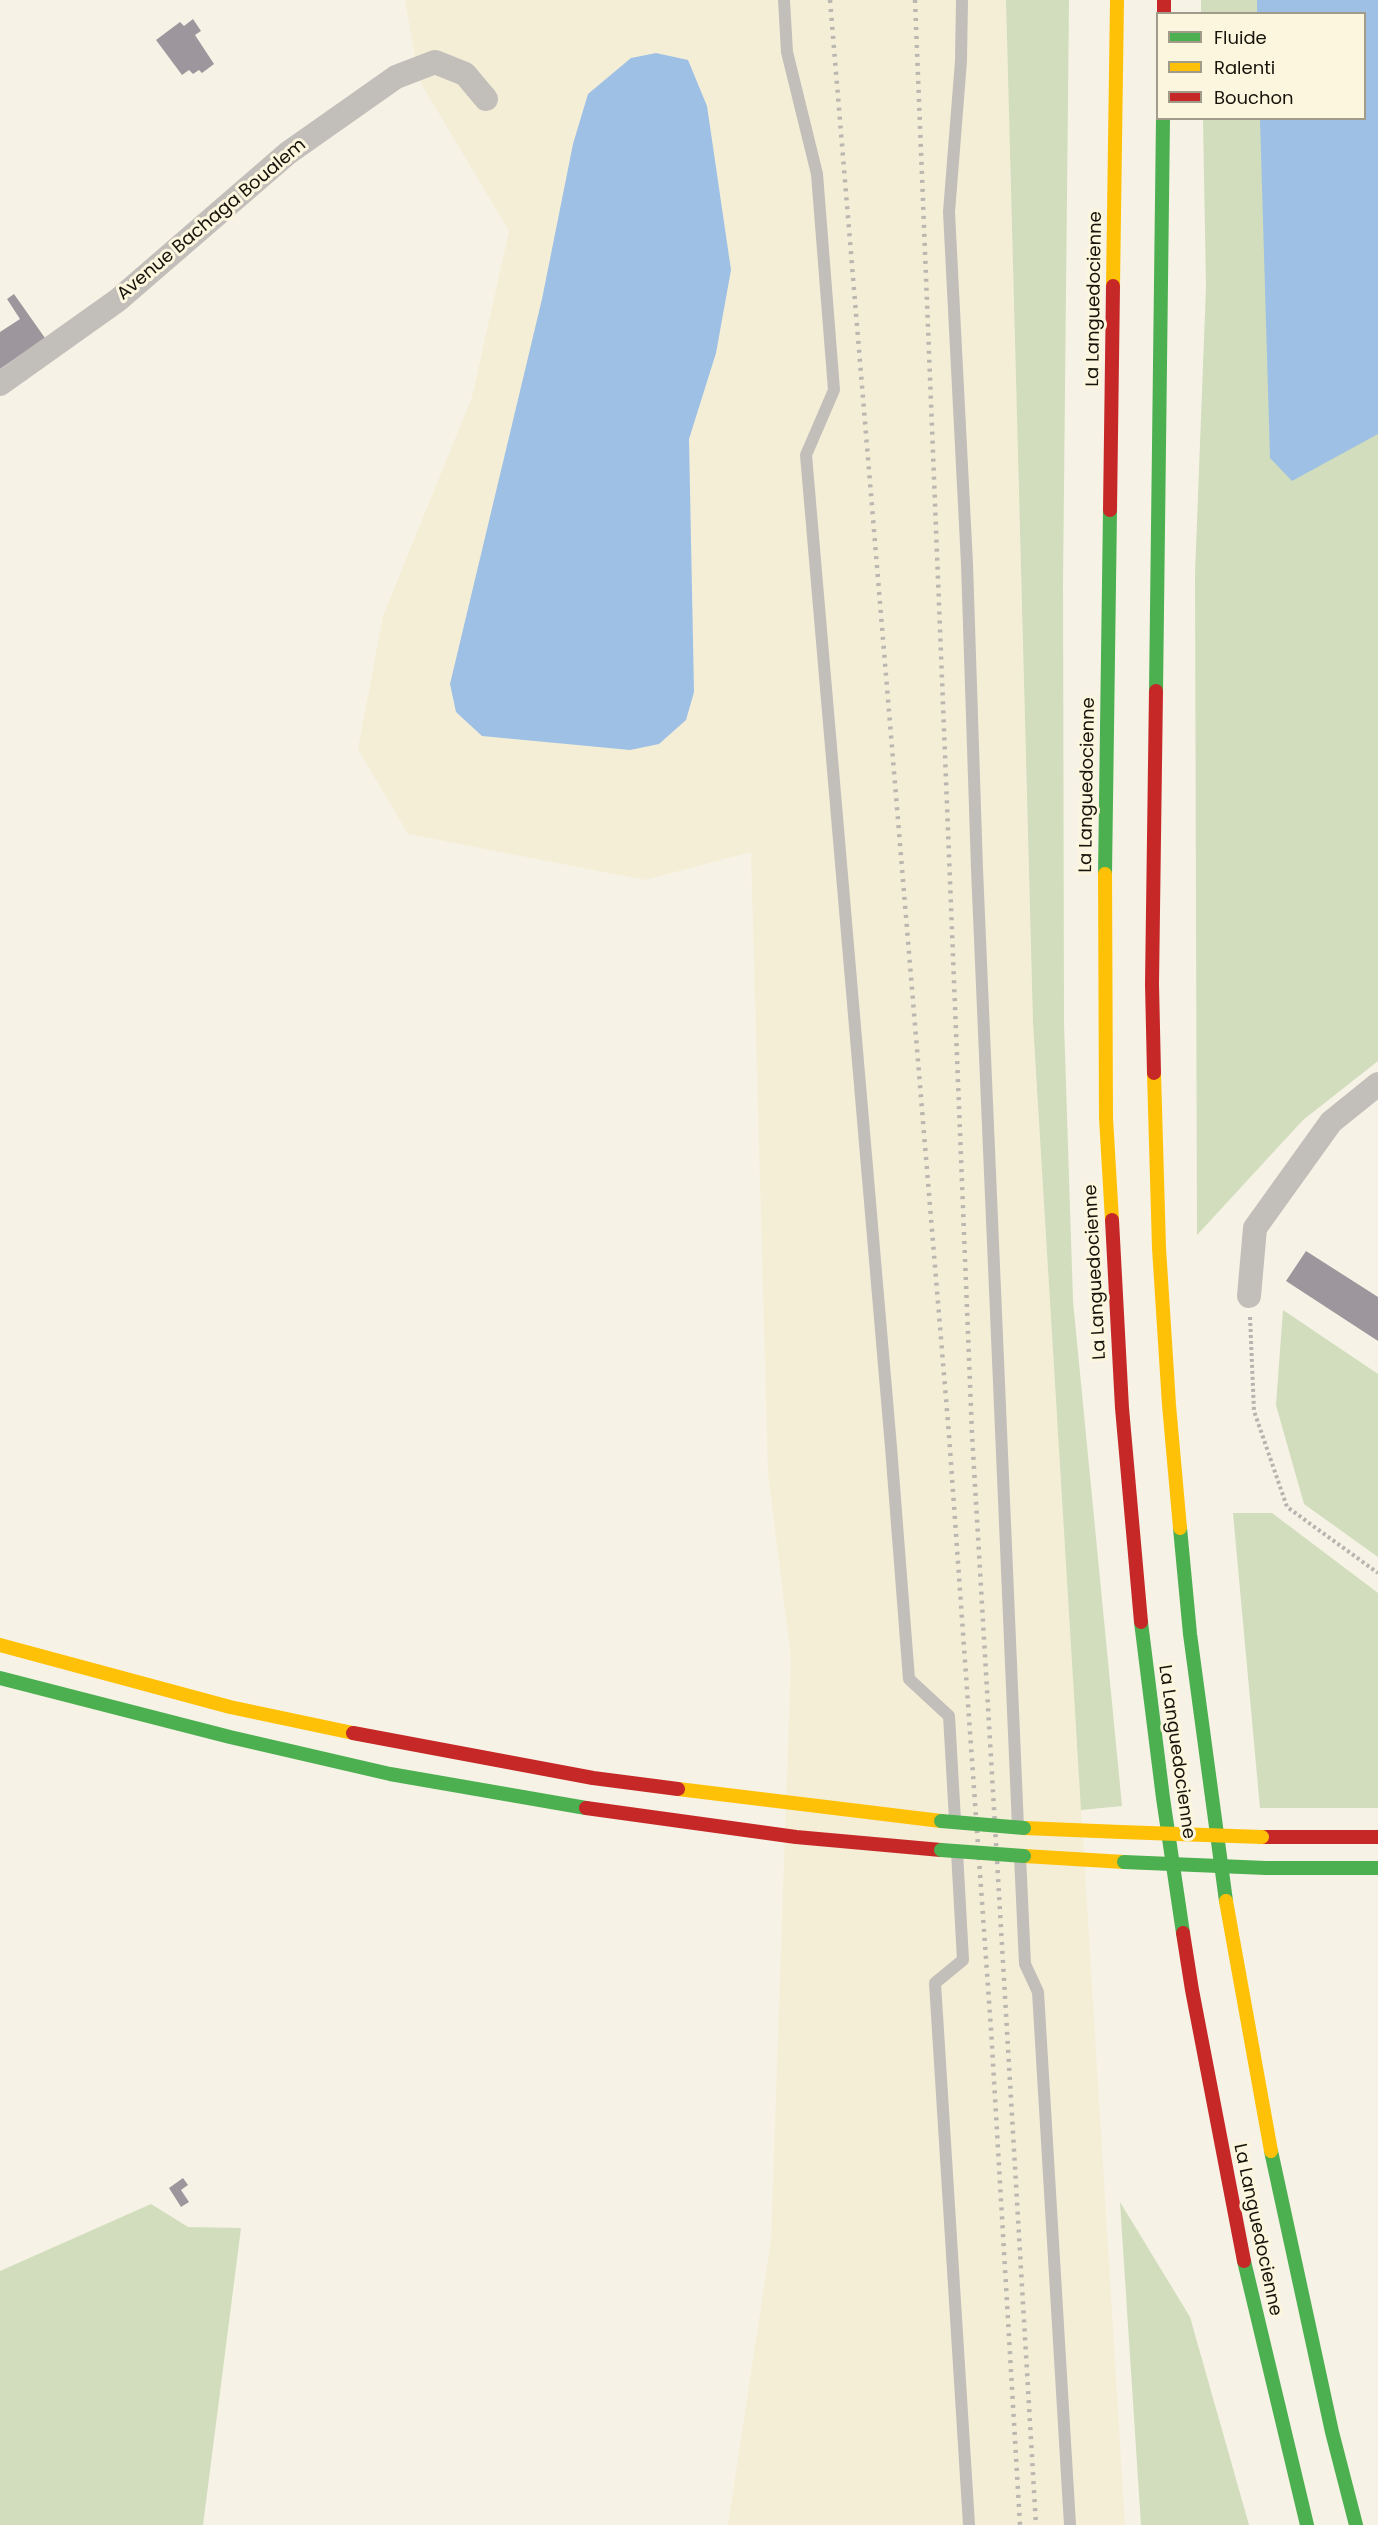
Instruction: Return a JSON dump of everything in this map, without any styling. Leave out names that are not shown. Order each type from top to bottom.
[{"type":"highway","name":"La Languedocienne","points":[[1117,0],[1104,985],[1106,1130],[1122,1408],[1143,1640],[1163,1798],[1192,1990],[1245,2265],[1307,2525]]},
{"type":"highway","name":"La Languedocienne","points":[[1163,120],[1152,984],[1159,1248],[1169,1406],[1190,1634],[1231,1937],[1279,2196],[1329,2420],[1356,2525]]},
{"type":"highway","points":[[0,1645],[230,1707],[393,1741],[593,1778],[795,1805],[940,1821],[1022,1842],[1124,1862],[1266,1868],[1378,1868]]},
{"type":"highway","points":[[0,1678],[230,1737],[390,1774],[663,1819],[796,1837],[941,1850],[1121,1832],[1262,1837],[1378,1837]]},
{"type":"street","name":"Avenue Bachaga Boualem","points":[[0,384],[118,300],[288,153],[396,77],[435,62],[465,74],[486,99]]},
{"type":"street","points":[[1249,1296],[1255,1228],[1331,1122],[1378,1084]]},
{"type":"lane","points":[[784,0],[787,51],[817,174],[834,390],[806,455],[909,1679],[949,1716],[963,1960],[935,1983],[969,2525]]},
{"type":"lane","points":[[962,0],[962,61],[949,212],[967,564],[978,904],[1022,1842],[1025,1964],[1038,1992],[1070,2525]]},
{"type":"path","points":[[1249,1296],[1254,1412],[1287,1507],[1378,1573]]},
{"type":"shaded area","points":[[405,0],[1006,0],[1033,1023],[1125,2525],[728,2525],[771,2240],[791,1658],[768,1473],[751,852],[645,880],[408,834],[358,749],[383,616],[472,397],[509,231],[419,80]]},
{"type":"green space","points":[[1006,0],[1069,0],[1063,582],[1064,1023],[1073,1301],[1122,1806],[1081,1810],[1033,1023]]},
{"type":"green space","points":[[1201,0],[1378,0],[1378,1061],[1303,1120],[1197,1235],[1195,574],[1206,287],[1203,120],[1366,120],[1366,12],[1201,12]]},
{"type":"green space","points":[[1283,1310],[1378,1374],[1378,1557],[1304,1504],[1276,1405]]},
{"type":"green space","points":[[1233,1513],[1272,1513],[1378,1593],[1378,1808],[1260,1808]]},
{"type":"green space","points":[[1120,2202],[1190,2317],[1249,2525],[1141,2525]]},
{"type":"green space","points":[[151,2204],[188,2227],[241,2228],[203,2525],[0,2525],[0,2271]]},
{"type":"water","points":[[1257,0],[1378,0],[1378,434],[1292,481],[1270,458],[1260,120],[1366,120],[1366,12],[1257,12]]},
{"type":"water","points":[[656,53],[688,60],[707,106],[731,270],[716,353],[689,439],[694,692],[686,720],[659,744],[630,750],[482,736],[456,712],[450,684],[542,299],[573,144],[588,94],[631,58]]},
{"type":"building","points":[[193,19],[201,31],[195,35],[214,64],[202,73],[199,70],[193,74],[189,70],[182,75],[156,40],[180,22],[184,26]]},
{"type":"building","points":[[14,294],[45,338],[0,369],[0,332],[20,319],[7,299]]},
{"type":"building","points":[[1306,1251],[1378,1297],[1378,1341],[1286,1281]]},
{"type":"building","points":[[183,2178],[188,2185],[181,2190],[189,2202],[181,2207],[169,2188]]},
{"type":"railway","points":[[830,0],[949,1435],[991,2029],[1020,2525]]},
{"type":"railway","points":[[915,0],[972,1434],[1036,2525]]},
{"type":"traffic: fast","points":[[1156,691],[1163,120]]},
{"type":"traffic: fast","points":[[1105,874],[1110,510]]},
{"type":"traffic: fast","points":[[1180,1528],[1190,1634],[1226,1901]]},
{"type":"traffic: fast","points":[[1141,1622],[1183,1933]]},
{"type":"traffic: fast","points":[[0,1678],[230,1737],[390,1774],[586,1808]]},
{"type":"traffic: fast","points":[[941,1821],[1024,1828]]},
{"type":"traffic: fast","points":[[941,1850],[1024,1856]]},
{"type":"traffic: fast","points":[[1124,1862],[1266,1868]]},
{"type":"traffic: fast","points":[[1266,1868],[1378,1868]]},
{"type":"traffic: fast","points":[[1271,2151],[1332,2432],[1356,2525]]},
{"type":"traffic: fast","points":[[1244,2261],[1307,2525]]},
{"type":"traffic: slow","points":[[1113,286],[1117,0]]},
{"type":"traffic: slow","points":[[1105,874],[1106,1118],[1112,1220]]},
{"type":"traffic: slow","points":[[1154,1073],[1159,1248],[1180,1528]]},
{"type":"traffic: slow","points":[[0,1645],[230,1707],[353,1733]]},
{"type":"traffic: slow","points":[[678,1789],[941,1821]]},
{"type":"traffic: slow","points":[[1024,1828],[1121,1832]]},
{"type":"traffic: slow","points":[[1121,1832],[1262,1837]]},
{"type":"traffic: slow","points":[[1024,1856],[1124,1862]]},
{"type":"traffic: slow","points":[[1226,1901],[1271,2151]]},
{"type":"traffic: jam","points":[[1164,0],[1164,12]]},
{"type":"traffic: jam","points":[[1110,510],[1113,286]]},
{"type":"traffic: jam","points":[[1154,1073],[1152,984],[1156,691]]},
{"type":"traffic: jam","points":[[1112,1220],[1122,1408],[1141,1622]]},
{"type":"traffic: jam","points":[[353,1733],[593,1778],[678,1789]]},
{"type":"traffic: jam","points":[[586,1808],[796,1837],[941,1850]]},
{"type":"traffic: jam","points":[[1262,1837],[1378,1837]]},
{"type":"traffic: jam","points":[[1183,1933],[1244,2261]]}]
